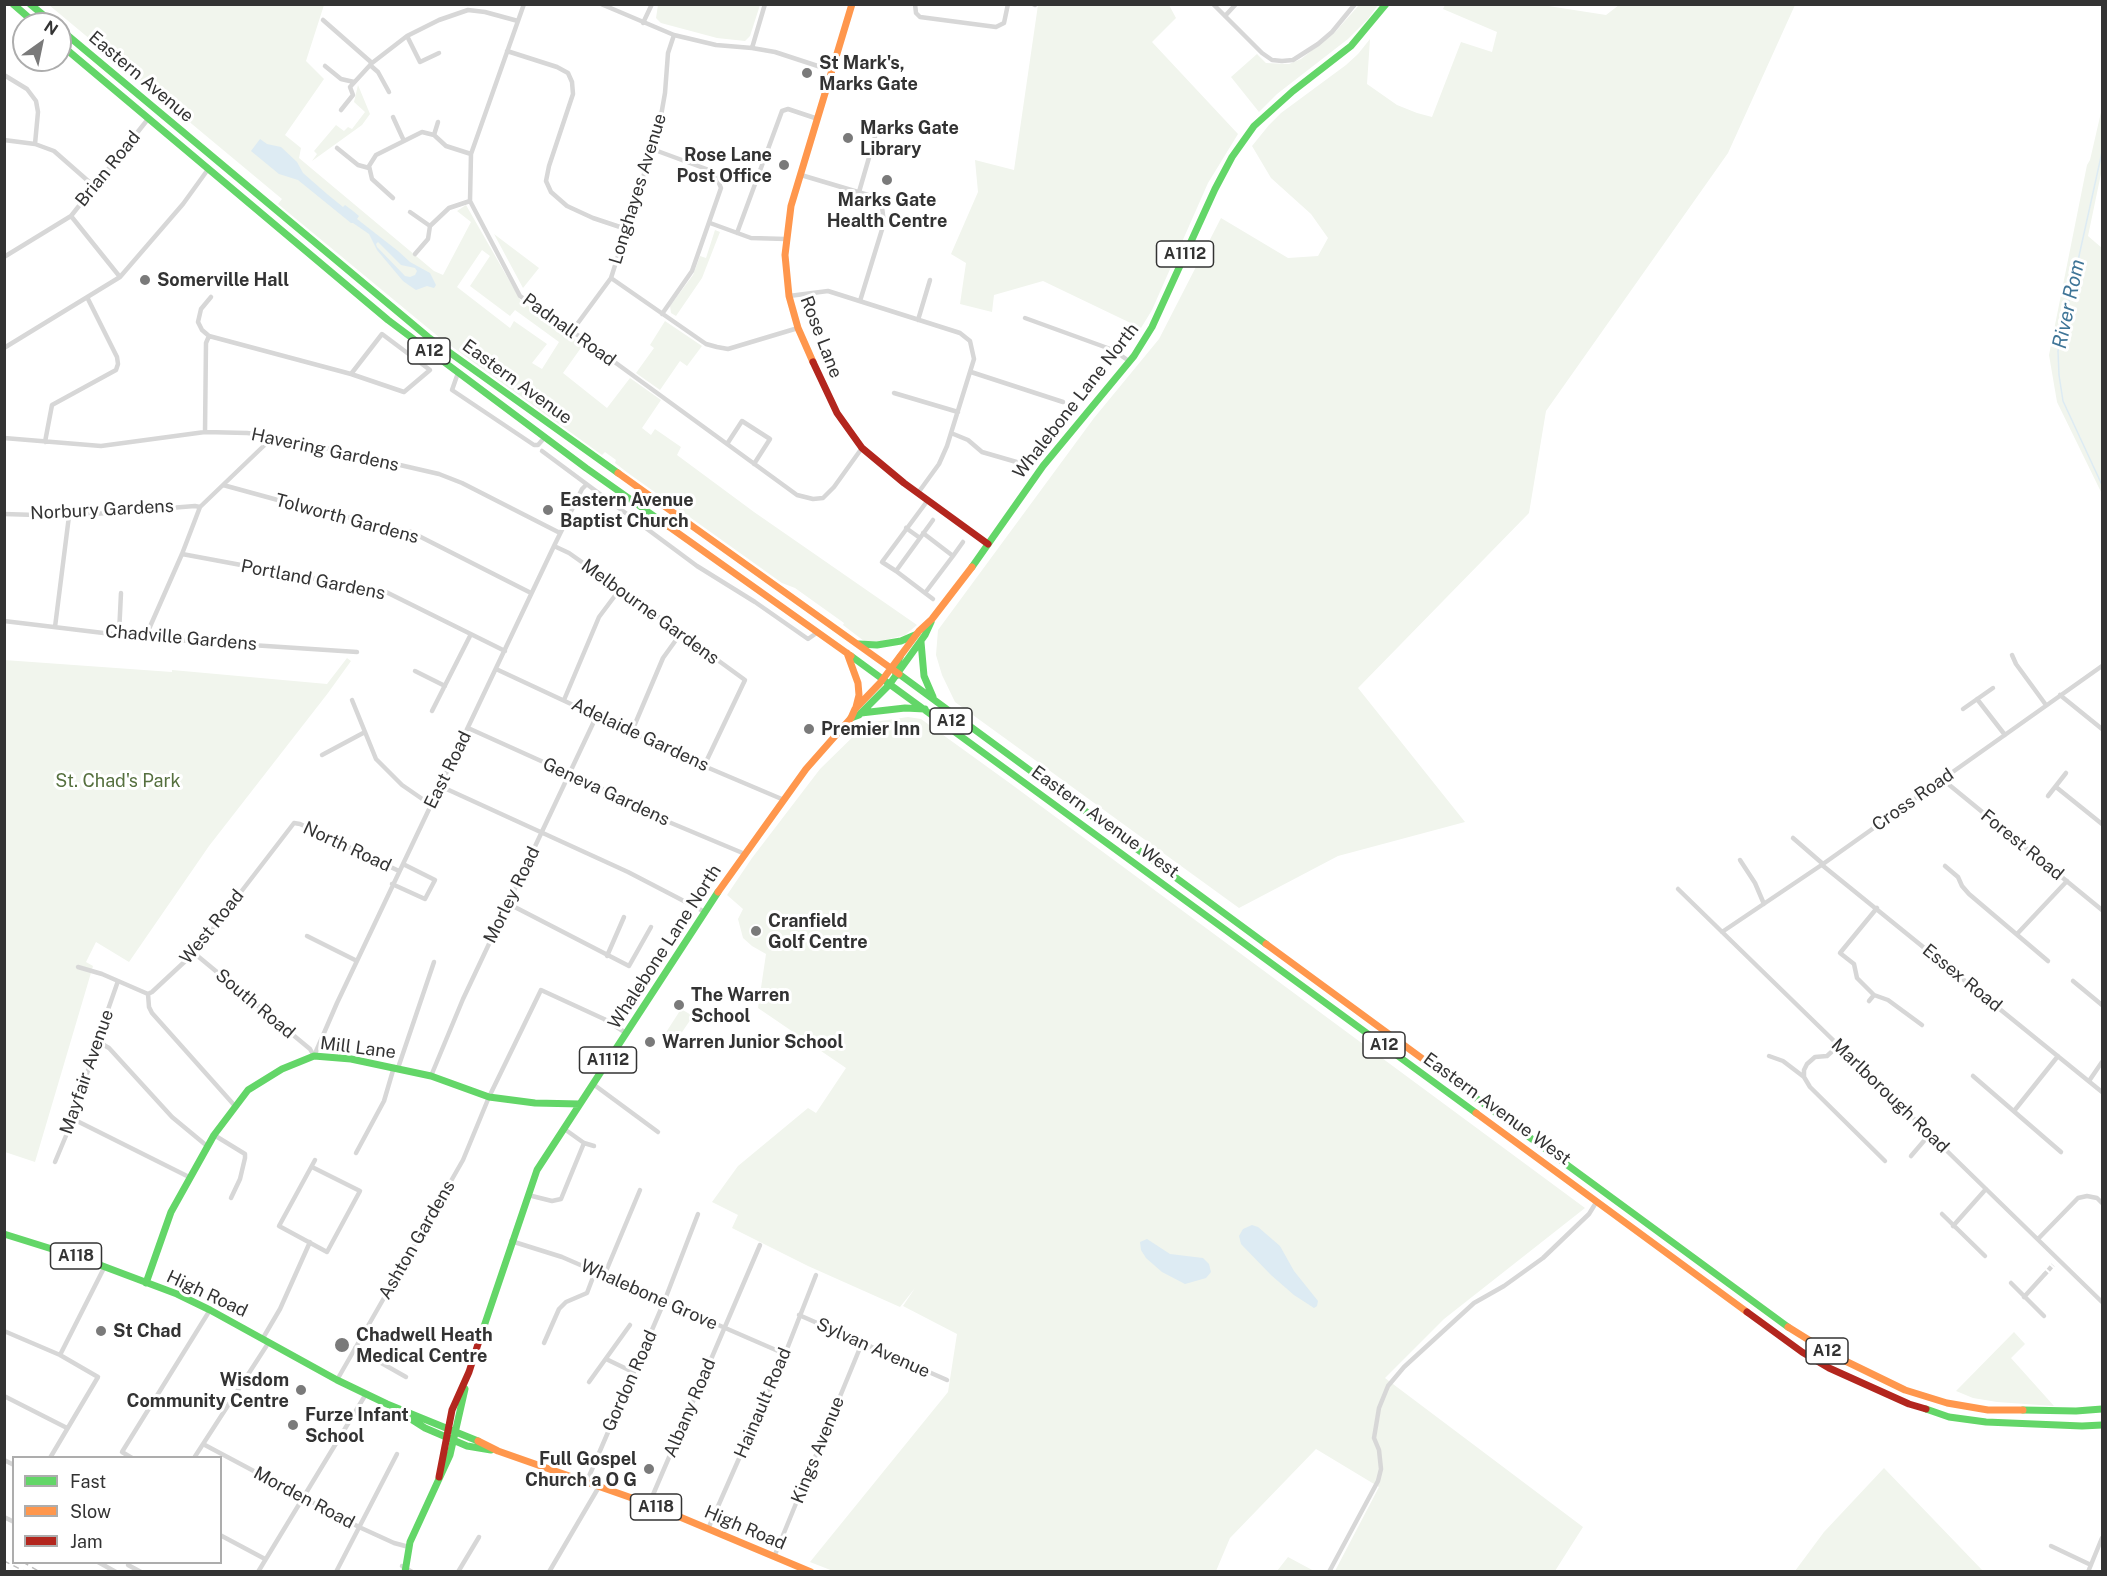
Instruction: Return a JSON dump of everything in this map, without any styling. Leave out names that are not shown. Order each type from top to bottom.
[{"type":"main road","name":"Rose Lane","points":[[852,4],[791,206],[785,255],[789,296],[798,328],[837,413],[862,447],[885,468],[988,544]]},
{"type":"main road","name":"Whalebone Lane North","points":[[455,1436],[467,1377],[511,1241],[537,1170],[563,1128],[728,876],[784,800],[817,756],[890,677],[1043,466],[1129,362],[1152,327],[1215,189],[1254,126],[1293,91],[1351,46],[1386,4]]},
{"type":"main road","name":"Eastern Avenue","points":[[72,39],[428,337],[852,641],[890,677]]},
{"type":"main road","name":"Eastern Avenue","points":[[72,54],[388,320],[545,437],[841,648],[873,670],[890,677]]},
{"type":"main road","name":"A12","points":[[719,545],[742,568],[961,728],[1003,766]]},
{"type":"main road","name":"Whalebone Lane North","points":[[890,677],[900,657],[922,633]]},
{"type":"main road","name":"A1112","points":[[852,641],[872,645],[909,638],[922,633]]},
{"type":"main road","points":[[922,633],[920,648],[924,676],[931,693],[943,707]]},
{"type":"main road","points":[[841,648],[852,664],[858,683],[858,711]]},
{"type":"main road","name":"Eastern Avenue West","points":[[890,677],[910,682],[1782,1322],[1833,1355],[1905,1390],[1947,1403],[1988,1410],[2103,1409]]},
{"type":"main road","name":"Eastern Avenue West","points":[[890,677],[929,711],[1003,766],[1595,1204],[1802,1352],[1829,1368],[1909,1404],[1949,1417],[1986,1422],[2103,1425]]},
{"type":"main road","name":"A1112","points":[[858,711],[919,708],[929,711]]},
{"type":"main road","name":"Mill Lane","points":[[146,1283],[164,1227],[207,1146],[235,1106],[258,1083],[282,1069],[314,1056],[351,1059],[431,1076],[489,1096],[535,1103],[580,1104]]},
{"type":"main road","name":"High Road","points":[[4,1234],[105,1266],[177,1294],[337,1380],[448,1429],[472,1447],[498,1450],[600,1485],[811,1572]]},
{"type":"main road","name":"Whalebone Lane North","points":[[446,1437],[452,1410],[467,1377]]},
{"type":"main road","name":"High Road","points":[[387,1404],[425,1428],[446,1437],[455,1436]]},
{"type":"main road","name":"A1112","points":[[405,1568],[409,1547],[439,1476],[449,1459],[455,1436]]},
{"type":"main road","name":"A1112","points":[[439,1476],[446,1437]]},
{"type":"street","name":"Padnall Road","points":[[524,4],[471,154],[470,201],[520,296],[572,331],[797,495],[823,498],[834,487],[862,447]]},
{"type":"street","points":[[601,4],[674,35],[716,45],[776,52],[833,71]]},
{"type":"street","points":[[643,23],[652,4]]},
{"type":"street","points":[[752,48],[765,4]]},
{"type":"street","points":[[915,4],[916,13],[920,17],[996,27],[1004,23],[1008,4]]},
{"type":"street","points":[[1213,4],[1262,53],[1272,60],[1282,61],[1293,60],[1318,44],[1332,32],[1355,4]]},
{"type":"street","points":[[1225,16],[1236,4]]},
{"type":"street","points":[[341,110],[353,95],[350,87],[354,82],[371,64],[407,36],[468,7],[518,21]]},
{"type":"street","points":[[322,20],[371,64],[389,92]]},
{"type":"street","name":"Longhayes Avenue","points":[[572,331],[611,278],[663,110],[668,53],[674,35]]},
{"type":"street","points":[[407,36],[420,62],[439,53]]},
{"type":"street","points":[[507,51],[557,67],[568,73],[572,82],[573,94],[546,181],[551,192],[567,206],[626,229]]},
{"type":"street","points":[[325,66],[341,79],[354,82]]},
{"type":"street","points":[[4,75],[27,89],[36,101],[38,112],[35,144]]},
{"type":"street","points":[[737,233],[782,111],[788,109],[818,119]]},
{"type":"street","points":[[393,117],[404,141]]},
{"type":"street","name":"Brian Road","points":[[4,257],[70,216],[149,118]]},
{"type":"street","points":[[434,135],[438,122]]},
{"type":"street","points":[[393,198],[372,179],[369,165],[376,155],[422,132],[434,135],[446,146],[471,154]]},
{"type":"street","points":[[859,192],[875,137]]},
{"type":"street","points":[[4,140],[35,144],[54,151],[95,187]]},
{"type":"street","points":[[337,148],[358,165],[369,168]]},
{"type":"street","points":[[652,149],[705,169],[716,176],[720,185],[710,223],[692,271],[662,314]]},
{"type":"street","points":[[4,348],[120,277],[194,190],[209,168]]},
{"type":"street","points":[[801,175],[859,192],[877,200],[882,207],[885,223],[860,301]]},
{"type":"street","points":[[415,254],[428,239],[430,226],[449,208],[470,201]]},
{"type":"street","points":[[410,212],[430,226]]},
{"type":"street","points":[[70,216],[120,277]]},
{"type":"street","points":[[710,223],[756,239],[786,239]]},
{"type":"street","points":[[611,278],[706,344],[728,349],[798,328]]},
{"type":"street","points":[[918,320],[930,280]]},
{"type":"street","points":[[789,296],[828,291],[960,333],[970,341],[975,359],[944,456],[918,493]]},
{"type":"street","points":[[45,442],[52,405],[116,370],[118,364],[117,357],[87,297]]},
{"type":"street","points":[[211,297],[201,309],[198,322],[209,336],[351,374],[404,392],[430,370],[382,334],[351,374]]},
{"type":"street","points":[[1025,318],[1113,350],[1129,362]]},
{"type":"street","points":[[205,432],[206,343],[209,336]]},
{"type":"street","points":[[971,372],[1063,402]]},
{"type":"street","points":[[458,373],[452,390],[534,445],[538,445],[545,437]]},
{"type":"street","points":[[894,393],[958,412]]},
{"type":"street","points":[[727,444],[742,421],[770,439],[754,464]]},
{"type":"street","name":"Havering Gardens","points":[[4,438],[101,446],[205,432],[274,436],[439,474],[462,483],[560,533]]},
{"type":"street","points":[[951,433],[968,440],[982,452],[1020,463]]},
{"type":"street","points":[[145,638],[200,507],[274,436]]},
{"type":"street","points":[[542,451],[586,485]]},
{"type":"street","name":"Tolworth Gardens","points":[[223,485],[307,508],[411,532],[531,593]]},
{"type":"street","name":"East Road","points":[[314,1056],[531,593],[586,485]]},
{"type":"street","name":"Eastern Avenue","points":[[586,485],[697,566],[808,639],[819,632]]},
{"type":"street","points":[[928,500],[882,562],[933,599]]},
{"type":"street","name":"Norbury Gardens","points":[[4,514],[69,516],[200,507]]},
{"type":"street","points":[[55,627],[69,516]]},
{"type":"street","points":[[896,571],[933,520]]},
{"type":"street","points":[[906,528],[953,555]]},
{"type":"street","points":[[925,593],[963,542]]},
{"type":"street","name":"Melbourne Gardens","points":[[554,546],[569,553],[745,680],[704,766]]},
{"type":"street","name":"Portland Gardens","points":[[182,554],[386,592],[505,651]]},
{"type":"street","points":[[564,700],[599,617],[620,589]]},
{"type":"street","points":[[120,633],[121,593]]},
{"type":"street","name":"Chadville Gardens","points":[[4,621],[120,633],[145,638],[357,652]]},
{"type":"street","points":[[632,731],[663,658],[681,633]]},
{"type":"street","points":[[432,711],[471,634]]},
{"type":"street","points":[[2012,654],[2016,664],[2046,705]]},
{"type":"street","name":"Cross Road","points":[[1722,932],[2103,666]]},
{"type":"street","name":"Adelaide Gardens","points":[[496,669],[704,766],[784,800]]},
{"type":"street","points":[[415,671],[445,686]]},
{"type":"street","points":[[1963,709],[1993,688]]},
{"type":"street","points":[[2060,695],[2103,729]]},
{"type":"street","points":[[1977,699],[2005,735]]},
{"type":"street","points":[[352,700],[376,759],[402,785],[432,805]]},
{"type":"street","name":"Morley Road","points":[[431,1076],[507,903],[543,833],[597,715]]},
{"type":"street","name":"Geneva Gardens","points":[[468,728],[664,820],[745,854]]},
{"type":"street","points":[[322,755],[365,732]]},
{"type":"street","points":[[2048,796],[2066,773]]},
{"type":"street","name":"Forest Road","points":[[1942,779],[2103,910]]},
{"type":"street","points":[[440,786],[628,872],[705,912]]},
{"type":"street","points":[[2056,788],[2103,824]]},
{"type":"street","name":"North Road","points":[[294,823],[399,871]]},
{"type":"street","name":"West Road","points":[[148,994],[194,953],[294,823]]},
{"type":"street","name":"Essex Road","points":[[1793,838],[2103,1092]]},
{"type":"street","points":[[1740,860],[1755,883],[1764,904]]},
{"type":"street","points":[[393,884],[426,899],[435,880],[403,864]]},
{"type":"street","points":[[1945,866],[1958,877],[1969,894],[2048,961]]},
{"type":"street","points":[[2018,934],[2067,881]]},
{"type":"street","name":"Marlborough Road","points":[[1678,889],[2103,1302]]},
{"type":"street","points":[[507,903],[629,966],[651,927]]},
{"type":"street","points":[[1877,908],[1840,953],[1854,964],[1857,978],[1874,995],[1888,1000],[1922,1025]]},
{"type":"street","points":[[607,956],[624,917]]},
{"type":"street","points":[[307,936],[357,961]]},
{"type":"street","name":"South Road","points":[[194,953],[310,1049],[314,1056]]},
{"type":"street","points":[[356,1153],[384,1101],[434,962]]},
{"type":"street","points":[[78,966],[148,994],[152,1013],[235,1106]]},
{"type":"street","name":"Mayfair Avenue","points":[[56,1162],[73,1119],[118,981]]},
{"type":"street","points":[[2073,981],[2103,1005]]},
{"type":"street","name":"Ashton Gardens","points":[[337,1380],[463,1160],[489,1096],[541,990],[604,1019],[626,1033]]},
{"type":"street","points":[[1869,1001],[1874,995]]},
{"type":"street","points":[[97,1041],[110,1048],[172,1117],[207,1146]]},
{"type":"street","points":[[1804,1077],[1807,1064],[1815,1057],[1827,1056],[1838,1046]]},
{"type":"street","points":[[1769,1056],[1783,1061],[1804,1077],[1810,1087],[1885,1161]]},
{"type":"street","points":[[2014,1111],[2058,1056]]},
{"type":"street","points":[[2089,1080],[2103,1062]]},
{"type":"street","points":[[1973,1076],[2061,1152]]},
{"type":"street","points":[[593,1084],[658,1132]]},
{"type":"street","points":[[73,1119],[189,1177]]},
{"type":"street","points":[[563,1128],[584,1143],[594,1146]]},
{"type":"street","points":[[214,1135],[245,1154],[240,1179],[231,1198]]},
{"type":"street","points":[[1911,1156],[1929,1135]]},
{"type":"street","points":[[528,1195],[552,1201],[561,1199],[584,1143]]},
{"type":"street","points":[[312,1167],[360,1191],[327,1252],[279,1226],[315,1160]]},
{"type":"street","points":[[1953,1226],[1986,1189]]},
{"type":"street","points":[[604,1276],[640,1190]]},
{"type":"street","points":[[2038,1239],[2078,1198],[2088,1196],[2097,1198],[2103,1203]]},
{"type":"street","points":[[1329,1572],[1378,1481],[1381,1469],[1379,1450],[1374,1438],[1379,1408],[1388,1386],[1404,1367],[1474,1303],[1504,1286],[1542,1258],[1588,1214],[1595,1204]]},
{"type":"street","name":"Gordon Road","points":[[587,1481],[664,1302],[698,1214]]},
{"type":"street","points":[[1942,1214],[1985,1256]]},
{"type":"street","name":"Whalebone Grove","points":[[511,1241],[540,1249],[785,1354]]},
{"type":"street","points":[[195,1456],[266,1340],[310,1242]]},
{"type":"street","name":"Albany Road","points":[[649,1504],[760,1245]]},
{"type":"street","points":[[2053,1265],[2058,1259]]},
{"type":"street","points":[[60,1355],[105,1266]]},
{"type":"street","points":[[544,1343],[559,1309],[566,1302],[587,1293],[595,1272]]},
{"type":"street","name":"Hainault Road","points":[[708,1530],[785,1354],[816,1275]]},
{"type":"street","points":[[2024,1297],[2044,1275]]},
{"type":"street","points":[[2011,1283],[2043,1316]]},
{"type":"street","points":[[129,1456],[123,1452],[210,1310]]},
{"type":"street","name":"Sylvan Avenue","points":[[799,1315],[947,1380]]},
{"type":"street","points":[[589,1382],[630,1324]]},
{"type":"street","points":[[4,1331],[60,1355],[98,1377],[51,1456]]},
{"type":"street","name":"Kings Avenue","points":[[774,1557],[862,1343]]},
{"type":"street","points":[[355,1348],[406,1377]]},
{"type":"street","points":[[606,1359],[633,1372]]},
{"type":"street","points":[[258,1572],[366,1394]]},
{"type":"street","points":[[4,1396],[68,1428]]},
{"type":"street","name":"Morden Road","points":[[202,1444],[359,1527],[394,1543],[409,1547]]},
{"type":"street","points":[[336,1572],[397,1454]]},
{"type":"street","points":[[549,1572],[600,1485]]},
{"type":"street","points":[[222,1536],[266,1559]]},
{"type":"street","points":[[458,1572],[479,1537]]},
{"type":"street","points":[[2088,1572],[2103,1538]]},
{"type":"street","points":[[2051,1546],[2091,1564]]},
{"type":"street","points":[[100,1564],[116,1572]]},
{"type":"street","points":[[129,1564],[141,1572]]},
{"type":"green space","points":[[658,4],[760,5],[750,36],[745,41],[717,38],[661,23],[656,18]]},
{"type":"green space","points":[[49,5],[324,5],[306,61],[324,79],[285,135],[301,148],[299,158],[434,271],[443,275],[471,222],[457,211],[466,205],[521,301],[583,345],[563,373],[607,408],[630,378],[661,400],[642,428],[651,435],[655,429],[681,447],[677,455],[754,512],[917,625],[905,635],[877,642],[864,641],[843,625],[844,623],[795,588],[782,583],[628,473],[605,452],[602,455],[440,338],[278,204],[282,199],[72,24],[72,12],[57,12]],"holes":[[[482,250],[490,256],[470,286],[510,316],[515,310],[559,342],[542,369],[532,363],[547,344],[514,321],[510,328],[457,287]]]},
{"type":"green space","points":[[1038,5],[1169,5],[1176,18],[1152,42],[1238,134],[1208,183],[1152,310],[1141,328],[1043,281],[994,295],[992,312],[960,304],[966,263],[951,254],[978,192],[975,160],[1014,170]]},
{"type":"green space","points":[[1359,5],[1378,5],[1348,39],[1277,94],[1259,112],[1231,77],[1257,54],[1266,63],[1289,64],[1301,59],[1336,31]]},
{"type":"green space","points":[[1445,5],[1542,5],[1606,15],[1619,5],[1795,5],[1728,153],[1546,411],[1529,513],[1358,688],[1465,822],[1338,856],[1239,908],[955,702],[942,675],[936,655],[938,630],[1094,418],[1159,339],[1221,218],[1288,258],[1318,256],[1328,238],[1311,214],[1271,178],[1252,146],[1269,125],[1281,113],[1346,65],[1370,39],[1367,84],[1397,105],[1432,117],[1461,42],[1492,52],[1497,32],[1443,9]]},
{"type":"green space","points":[[358,85],[370,114],[362,125],[312,161],[317,154],[314,151],[336,125],[344,131],[348,127],[352,129],[365,112],[354,102]]},
{"type":"green space","points":[[2102,108],[2102,169],[2088,236],[2102,248],[2102,494],[2057,402],[2049,355],[2087,165]]},
{"type":"green space","points":[[715,230],[720,232],[702,278],[676,316],[671,313],[670,306],[693,275],[700,256],[706,258]]},
{"type":"green space","points":[[494,234],[539,268],[523,288]]},
{"type":"green space","points":[[665,321],[702,346],[687,366],[680,361],[660,390],[636,373],[654,348],[650,345]]},
{"type":"green space","name":"St. Chad's Park","points":[[347,658],[351,661],[209,846],[129,962],[96,942],[86,962],[93,966],[35,1162],[5,1152],[4,660],[172,672],[172,670],[327,684]]},
{"type":"green space","points":[[908,717],[921,719],[1011,784],[1585,1208],[1444,1319],[1385,1378],[1583,1527],[1555,1571],[1335,1571],[1379,1487],[1316,1449],[1230,1538],[1216,1571],[833,1571],[810,1562],[948,1392],[957,1334],[903,1306],[915,1288],[900,1307],[808,1266],[732,1228],[738,1215],[712,1202],[738,1166],[808,1108],[816,1113],[846,1068],[758,1008],[766,954],[743,938],[738,919],[743,909],[727,895],[752,858],[820,769],[867,723]]},
{"type":"green space","points":[[681,1009],[693,1016],[676,1041],[665,1034]]},
{"type":"green space","points":[[2014,1332],[2025,1344],[2011,1358],[2054,1406],[1997,1402],[1973,1398],[1956,1391]]},
{"type":"green space","points":[[1884,1468],[1983,1571],[1795,1571],[1824,1532]]},
{"type":"green space","points":[[1288,1557],[1314,1571],[1277,1571]]},
{"type":"shaded area","points":[[260,139],[267,144],[281,147],[297,162],[303,173],[327,194],[343,207],[345,205],[353,211],[359,216],[357,219],[410,262],[430,273],[436,285],[434,288],[427,286],[416,290],[403,281],[377,250],[369,234],[351,223],[298,180],[279,174],[251,151]],"holes":[[[378,242],[401,265],[415,268],[417,271],[415,275],[405,276],[376,244]]]},
{"type":"shaded area","points":[[1252,1225],[1258,1227],[1280,1246],[1294,1271],[1318,1301],[1317,1306],[1314,1308],[1294,1295],[1241,1244],[1239,1236],[1243,1229]]},
{"type":"shaded area","points":[[1147,1239],[1170,1254],[1203,1258],[1209,1264],[1211,1272],[1206,1278],[1185,1284],[1162,1272],[1146,1258],[1141,1250],[1140,1242]]},
{"type":"waterway","name":"River Rom","points":[[2102,152],[2058,351],[2063,401],[2102,485]]},
{"type":"tunnel","points":[[2044,1275],[2053,1265]]},
{"type":"railway","points":[[4,1561],[26,1572]]},
{"type":"railway","points":[[26,1564],[40,1572]]},
{"type":"traffic: fast","points":[[13,4],[22,12]]},
{"type":"traffic: fast","points":[[30,4],[40,12]]},
{"type":"traffic: fast","points":[[972,567],[1043,466],[1134,356],[1152,327],[1215,189],[1232,157],[1254,126],[1293,91],[1351,46],[1386,4]]},
{"type":"traffic: fast","points":[[72,39],[428,337],[618,473]]},
{"type":"traffic: fast","points":[[72,54],[388,320],[586,468],[668,526]]},
{"type":"traffic: fast","points":[[851,718],[859,715],[889,685],[925,635],[931,622]]},
{"type":"traffic: fast","points":[[859,644],[877,645],[901,641],[915,635]]},
{"type":"traffic: fast","points":[[921,642],[924,676],[933,697]]},
{"type":"traffic: fast","points":[[851,656],[1476,1113]]},
{"type":"traffic: fast","points":[[896,676],[895,667],[900,657]]},
{"type":"traffic: fast","points":[[899,674],[1266,944]]},
{"type":"traffic: fast","points":[[861,713],[905,708],[925,709]]},
{"type":"traffic: fast","points":[[479,1341],[537,1170],[718,892]]},
{"type":"traffic: fast","points":[[146,1283],[171,1212],[214,1135],[248,1090],[282,1069],[314,1056],[351,1059],[431,1076],[489,1097],[535,1103],[580,1104]]},
{"type":"traffic: fast","points":[[1461,1087],[1788,1327]]},
{"type":"traffic: fast","points":[[4,1234],[84,1259],[177,1294],[337,1380],[387,1404],[478,1441]]},
{"type":"traffic: fast","points":[[405,1572],[410,1542],[450,1455],[465,1389]]},
{"type":"traffic: fast","points":[[1926,1409],[1949,1417],[1986,1422],[2102,1425]]},
{"type":"traffic: fast","points":[[2023,1410],[2102,1409]]},
{"type":"traffic: fast","points":[[403,1414],[425,1428],[467,1446],[491,1450]]},
{"type":"traffic: slow","points":[[813,362],[798,328],[789,296],[785,255],[791,206],[852,4]]},
{"type":"traffic: slow","points":[[618,473],[899,674]]},
{"type":"traffic: slow","points":[[668,526],[851,656]]},
{"type":"traffic: slow","points":[[718,892],[806,769],[851,718],[855,709],[880,683],[972,567]]},
{"type":"traffic: slow","points":[[847,653],[858,683],[859,695],[856,707]]},
{"type":"traffic: slow","points":[[1266,944],[1461,1087]]},
{"type":"traffic: slow","points":[[1476,1113],[1747,1312]]},
{"type":"traffic: slow","points":[[1788,1327],[1833,1355],[1905,1390],[1947,1403],[1988,1410],[2023,1410]]},
{"type":"traffic: slow","points":[[478,1441],[498,1451],[649,1504],[811,1572]]},
{"type":"traffic: jam","points":[[813,362],[837,413],[862,448],[904,483],[988,544]]},
{"type":"traffic: jam","points":[[1747,1312],[1802,1352],[1829,1368],[1909,1404],[1926,1409]]},
{"type":"traffic: jam","points":[[439,1477],[452,1410],[469,1372],[479,1341]]},
{"type":"place","name":"St Mark's, Marks Gate","points":[[807,73]]},
{"type":"place","name":"Marks Gate Library","points":[[848,138]]},
{"type":"place","name":"Rose Lane Post Office","points":[[784,165]]},
{"type":"place","name":"Marks Gate Health Centre","points":[[887,180]]},
{"type":"place","name":"Somerville Hall","points":[[145,280]]},
{"type":"place","name":"Eastern Avenue Baptist Church","points":[[548,510]]},
{"type":"place","name":"Premier Inn","points":[[809,729]]},
{"type":"place","name":"Cranfield Golf Centre","points":[[756,931]]},
{"type":"place","name":"The Warren School","points":[[679,1005]]},
{"type":"place","name":"Warren Junior School","points":[[650,1042]]},
{"type":"place","name":"St Chad","points":[[101,1331]]},
{"type":"place","name":"Chadwell Heath Medical Centre","points":[[342,1345]]},
{"type":"place","name":"Wisdom Community Centre","points":[[301,1390]]},
{"type":"place","name":"Furze Infant School","points":[[293,1425]]},
{"type":"place","name":"Full Gospel Church a O G","points":[[649,1469]]}]
